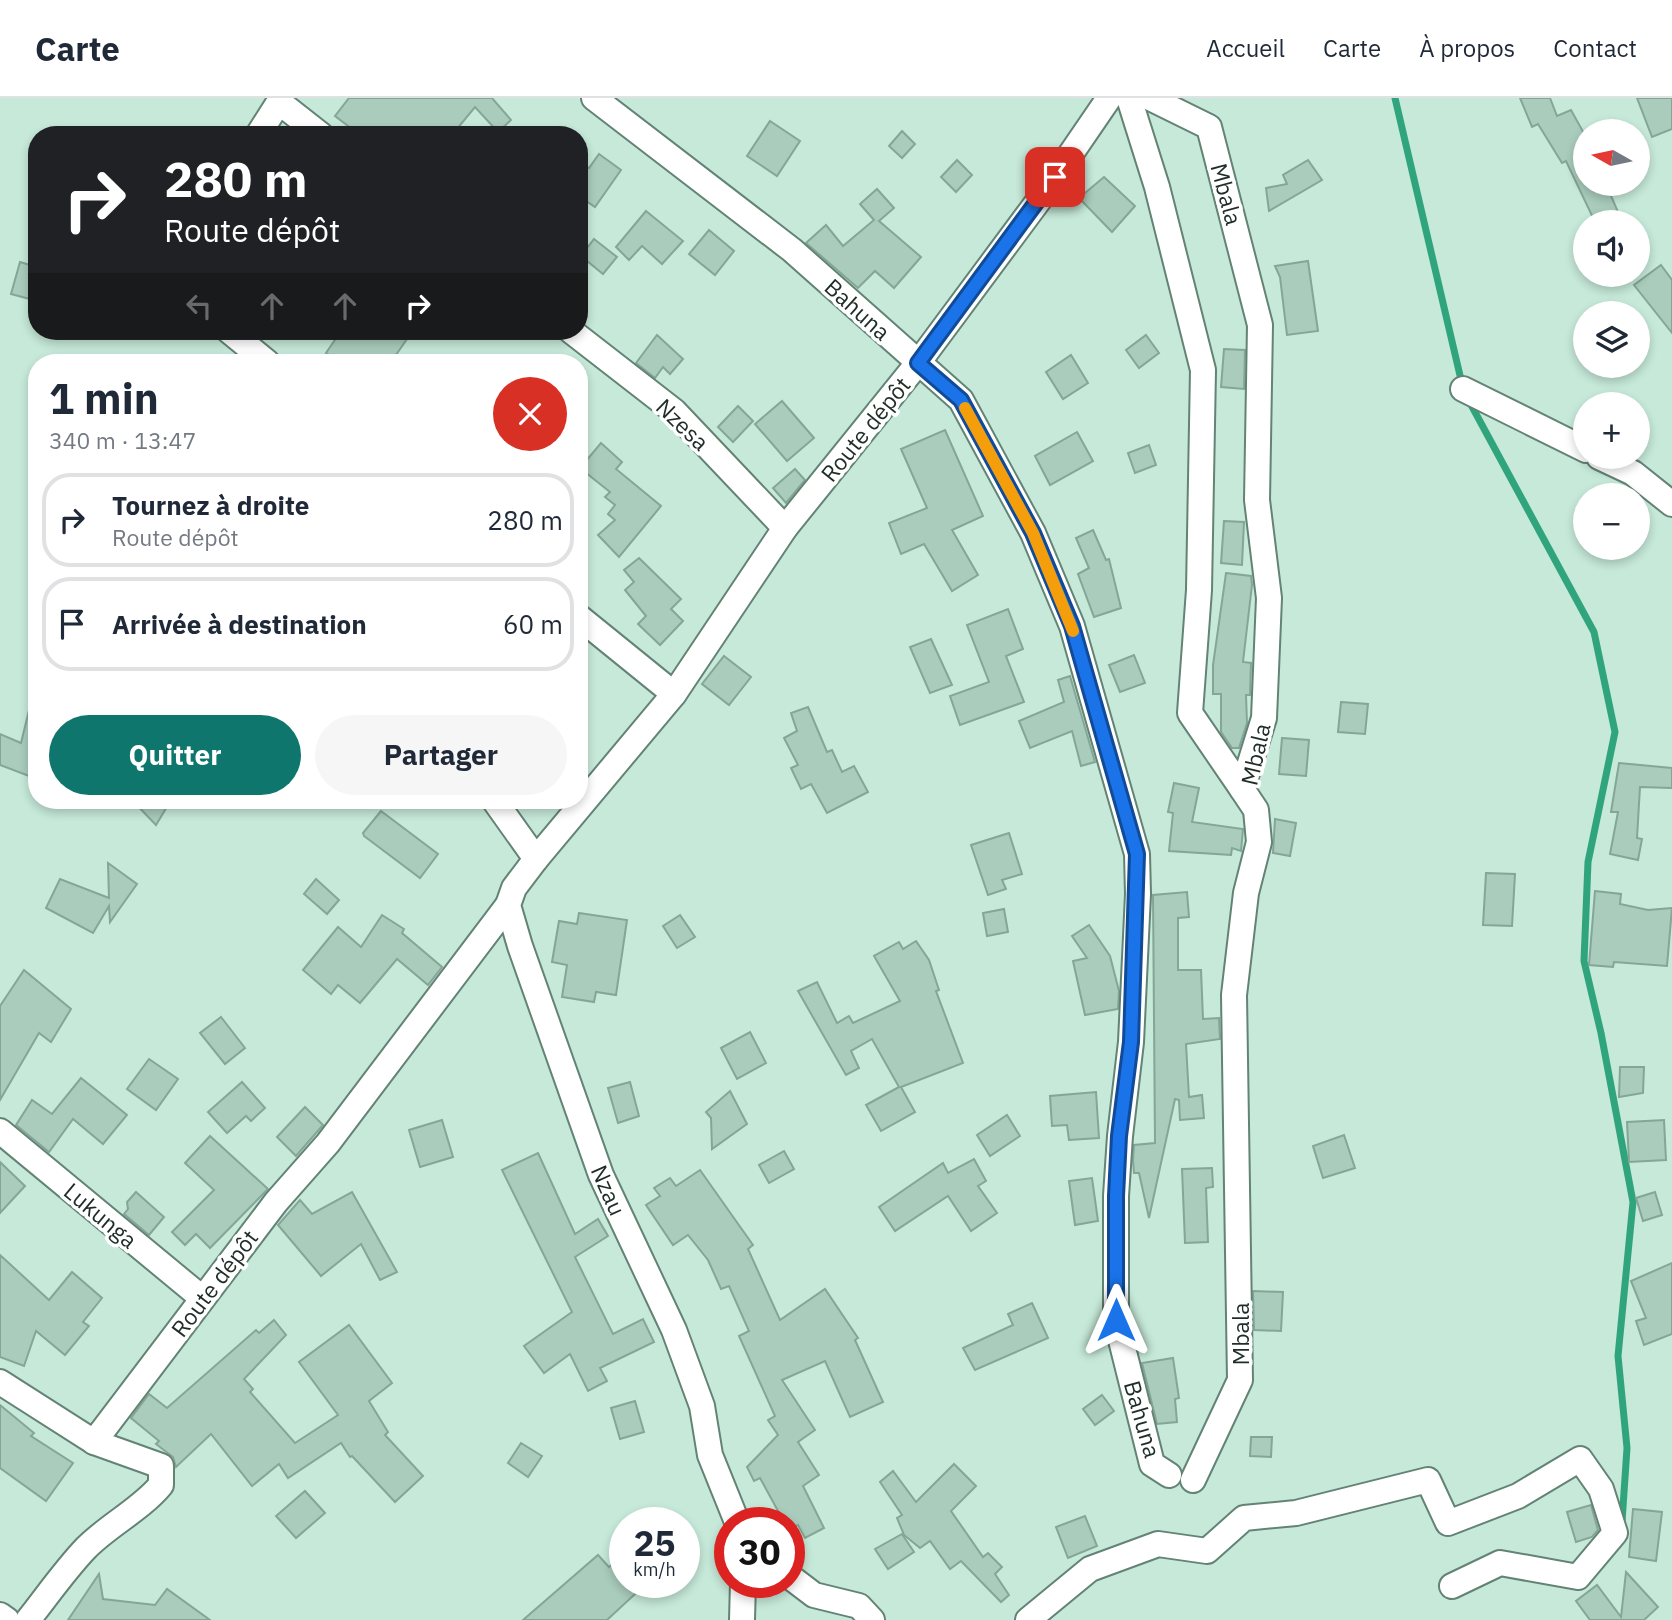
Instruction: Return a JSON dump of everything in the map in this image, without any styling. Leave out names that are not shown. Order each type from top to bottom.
[{"type":"street","name":"Bahuna","points":[[594,98],[792,250],[961,400],[1033,533],[1072,626],[1137,854],[1131,1042],[1119,1136],[1116,1196],[1116,1320],[1152,1464],[1181,1478]]},
{"type":"street","name":"Route dépôt","points":[[674,694],[785,528],[918,363],[1042,196],[1109,98]]},
{"type":"street","points":[[1129,98],[1157,187],[1203,370],[1199,590],[1190,713],[1242,789]]},
{"type":"street","name":"Mbala","points":[[1150,98],[1209,127],[1259,326],[1257,500],[1269,598],[1264,718],[1242,789],[1256,810],[1259,842],[1246,893],[1234,995],[1240,1380],[1181,1478]]},
{"type":"street","points":[[264,126],[280,100],[310,126]]},
{"type":"street","points":[[240,340],[257,354]]},
{"type":"street","name":"Nzesa","points":[[583,340],[674,411],[785,528]]},
{"type":"street","points":[[1463,390],[1573,444]]},
{"type":"street","points":[[1625,469],[1672,504]]},
{"type":"street","points":[[588,624],[674,694],[588,797]]},
{"type":"street","points":[[500,809],[536,859]]},
{"type":"street","points":[[508,905],[514,888],[578,809]]},
{"type":"street","name":"Route dépôt","points":[[94,1442],[276,1202],[328,1143],[508,905]]},
{"type":"street","name":"Nzau","points":[[508,905],[601,1175],[674,1330],[697,1393],[710,1455],[731,1507]]},
{"type":"street","name":"Lukunga","points":[[0,1131],[202,1298]]},
{"type":"street","points":[[0,1382],[94,1442],[161,1466],[161,1485],[147,1502],[122,1517],[85,1549],[28,1620]]},
{"type":"street","points":[[1028,1620],[1090,1569],[1158,1544],[1207,1551],[1244,1518],[1296,1513],[1428,1480],[1448,1523],[1518,1496],[1580,1459],[1601,1489],[1615,1533],[1578,1577],[1500,1563],[1452,1586]]},
{"type":"street","points":[[805,1588],[814,1595],[859,1606],[872,1620]]},
{"type":"street","points":[[742,1620],[743,1598]]},
{"type":"street","points":[[0,1615],[7,1620]]},
{"type":"building","points":[[349,98],[492,98],[511,120],[504,126],[492,126],[475,107],[459,126],[348,126],[335,116]]},
{"type":"building","points":[[1520,98],[1550,98],[1557,116],[1571,110],[1576,119],[1573,119],[1573,176],[1566,161],[1562,163],[1538,124],[1532,127]]},
{"type":"building","points":[[1637,98],[1672,98],[1672,129],[1652,137],[1650,119],[1645,119]]},
{"type":"building","points":[[770,121],[800,141],[777,176],[747,156]]},
{"type":"building","points":[[902,131],[915,144],[902,158],[889,146]]},
{"type":"building","points":[[599,154],[621,170],[595,207],[588,202],[589,168]]},
{"type":"building","points":[[957,160],[972,175],[956,192],[941,177]]},
{"type":"building","points":[[1308,160],[1322,180],[1269,211],[1266,188],[1287,184],[1283,175]]},
{"type":"building","points":[[1104,177],[1135,206],[1112,232],[1079,198]]},
{"type":"building","points":[[877,189],[894,208],[879,221],[921,257],[894,288],[875,271],[858,288],[806,243],[826,225],[843,246],[874,220],[860,204]]},
{"type":"building","points":[[1583,196],[1611,196],[1617,210],[1589,210]]},
{"type":"building","points":[[646,211],[683,241],[662,264],[642,246],[629,260],[616,247]]},
{"type":"building","points":[[709,230],[734,251],[715,275],[689,254]]},
{"type":"building","points":[[594,239],[617,257],[603,274],[588,262],[588,247]]},
{"type":"building","points":[[1308,261],[1318,331],[1287,335],[1280,277],[1275,266]]},
{"type":"building","points":[[20,262],[28,264],[28,299],[11,294]]},
{"type":"building","points":[[1661,265],[1672,280],[1672,333],[1650,305],[1650,301],[1647,301],[1636,287],[1650,287],[1650,273]]},
{"type":"building","points":[[657,335],[683,359],[670,374],[663,367],[655,378],[636,363]]},
{"type":"building","points":[[1146,335],[1159,353],[1139,368],[1126,350]]},
{"type":"building","points":[[335,340],[406,340],[397,354],[326,353]]},
{"type":"building","points":[[1224,349],[1245,350],[1244,389],[1221,387]]},
{"type":"building","points":[[1071,355],[1088,383],[1063,399],[1046,372]]},
{"type":"building","points":[[782,401],[814,438],[787,461],[755,424]]},
{"type":"building","points":[[738,406],[753,421],[733,442],[718,427]]},
{"type":"building","points":[[945,430],[983,516],[952,530],[978,575],[952,591],[924,544],[901,554],[889,523],[927,508],[901,449]]},
{"type":"building","points":[[1077,432],[1093,461],[1050,485],[1035,456]]},
{"type":"building","points":[[601,443],[622,462],[616,469],[661,506],[619,557],[598,535],[615,520],[608,514],[615,505],[605,497],[610,492],[588,474],[588,458]]},
{"type":"building","points":[[1149,445],[1156,465],[1135,473],[1128,453]]},
{"type":"building","points":[[795,469],[805,480],[786,503],[773,488]]},
{"type":"building","points":[[1224,521],[1244,522],[1242,565],[1221,563]]},
{"type":"building","points":[[1093,530],[1106,560],[1109,559],[1121,608],[1094,617],[1078,574],[1089,568],[1076,538]]},
{"type":"building","points":[[639,558],[681,599],[671,609],[683,621],[660,645],[638,624],[646,616],[625,590],[634,582],[624,570]]},
{"type":"building","points":[[1226,573],[1251,576],[1252,585],[1243,662],[1251,663],[1250,695],[1246,695],[1247,723],[1239,748],[1232,748],[1221,732],[1221,694],[1213,694],[1213,665]]},
{"type":"building","points":[[1008,609],[1023,649],[1006,656],[1024,702],[960,725],[950,696],[989,682],[967,625]]},
{"type":"building","points":[[931,639],[952,685],[930,693],[910,647]]},
{"type":"building","points":[[1134,655],[1145,683],[1120,692],[1109,665]]},
{"type":"building","points":[[724,656],[751,677],[729,705],[702,684]]},
{"type":"building","points":[[1070,676],[1095,762],[1081,766],[1072,731],[1030,748],[1019,721],[1064,702],[1058,680]]},
{"type":"building","points":[[1341,702],[1368,704],[1365,734],[1338,732]]},
{"type":"building","points":[[808,707],[827,752],[832,750],[842,772],[854,766],[868,792],[827,813],[811,784],[801,789],[791,768],[798,765],[784,738],[797,731],[791,713]]},
{"type":"building","points":[[28,714],[28,776],[0,765],[0,734],[21,743]]},
{"type":"building","points":[[1282,738],[1309,740],[1306,776],[1279,774]]},
{"type":"building","points":[[1619,763],[1672,768],[1672,788],[1640,787],[1637,838],[1642,839],[1638,860],[1610,854],[1618,812],[1611,812]]},
{"type":"building","points":[[1174,783],[1199,788],[1192,822],[1243,829],[1241,851],[1232,848],[1231,855],[1169,851],[1173,813],[1168,812]]},
{"type":"building","points":[[141,809],[166,809],[156,825]]},
{"type":"building","points":[[381,811],[438,854],[420,878],[364,836],[363,833]]},
{"type":"building","points":[[1275,819],[1296,823],[1290,856],[1273,853]]},
{"type":"building","points":[[1009,833],[1022,874],[1002,880],[1006,889],[988,895],[971,845]]},
{"type":"building","points":[[108,863],[137,884],[110,922],[109,906],[93,933],[46,908],[60,879],[109,898]]},
{"type":"building","points":[[1486,873],[1515,874],[1512,926],[1483,925]]},
{"type":"building","points":[[316,879],[339,900],[327,914],[304,894]]},
{"type":"building","points":[[1595,891],[1621,894],[1620,904],[1648,910],[1672,908],[1667,966],[1614,962],[1613,967],[1589,965]]},
{"type":"building","points":[[1187,892],[1189,917],[1178,918],[1178,970],[1201,970],[1203,1019],[1219,1018],[1220,1039],[1186,1044],[1189,1097],[1202,1095],[1204,1118],[1180,1120],[1179,1100],[1175,1099],[1149,1218],[1139,1173],[1134,1173],[1133,1160],[1134,1145],[1155,1143],[1153,895]]},
{"type":"building","points":[[1004,909],[1008,932],[987,936],[983,913]]},
{"type":"building","points":[[579,913],[627,920],[616,995],[596,992],[594,1002],[562,997],[567,965],[552,962],[559,921],[577,924]]},
{"type":"building","points":[[382,915],[404,929],[402,933],[442,967],[428,985],[397,959],[360,1003],[338,985],[331,994],[303,970],[338,927],[361,947]]},
{"type":"building","points":[[680,915],[695,937],[677,948],[663,926]]},
{"type":"building","points":[[1089,925],[1110,956],[1119,991],[1118,1009],[1085,1015],[1073,961],[1087,958],[1072,936]]},
{"type":"building","points":[[916,941],[929,960],[939,990],[936,991],[963,1063],[901,1087],[915,1112],[881,1131],[866,1105],[899,1087],[872,1039],[851,1051],[859,1068],[846,1075],[798,991],[817,982],[837,1023],[849,1016],[853,1023],[900,1001],[874,956],[899,942],[903,949]]},
{"type":"building","points":[[24,970],[71,1009],[51,1042],[39,1033],[0,1100],[0,1006]]},
{"type":"building","points":[[221,1017],[245,1048],[225,1064],[200,1033]]},
{"type":"building","points":[[750,1032],[766,1063],[737,1079],[721,1048]]},
{"type":"building","points":[[149,1059],[178,1079],[156,1110],[127,1089]]},
{"type":"building","points":[[1620,1067],[1644,1067],[1643,1093],[1619,1097]]},
{"type":"building","points":[[81,1078],[127,1115],[103,1144],[73,1119],[49,1152],[16,1125],[32,1100],[52,1114]]},
{"type":"building","points":[[242,1082],[265,1108],[251,1121],[246,1116],[227,1133],[208,1112]]},
{"type":"building","points":[[630,1082],[639,1116],[618,1123],[608,1088]]},
{"type":"building","points":[[730,1091],[747,1124],[712,1149],[711,1118],[706,1112]]},
{"type":"building","points":[[1096,1092],[1099,1138],[1069,1140],[1067,1125],[1052,1126],[1050,1096]]},
{"type":"building","points":[[305,1107],[323,1125],[296,1156],[277,1137]]},
{"type":"building","points":[[1007,1115],[1020,1136],[990,1156],[977,1135]]},
{"type":"building","points":[[442,1120],[453,1157],[420,1167],[409,1130]]},
{"type":"building","points":[[1664,1120],[1666,1160],[1629,1162],[1627,1122]]},
{"type":"building","points":[[1344,1135],[1355,1168],[1323,1178],[1313,1146]]},
{"type":"building","points":[[210,1136],[268,1189],[210,1248],[196,1234],[185,1245],[172,1232],[214,1190],[185,1163]]},
{"type":"building","points":[[784,1151],[794,1169],[769,1183],[759,1165]]},
{"type":"building","points":[[538,1153],[575,1234],[598,1219],[608,1236],[575,1257],[613,1334],[643,1319],[654,1342],[600,1368],[607,1381],[588,1391],[570,1354],[544,1373],[524,1346],[572,1312],[502,1170]]},
{"type":"building","points":[[974,1159],[986,1181],[978,1186],[997,1213],[971,1231],[948,1196],[895,1231],[879,1207],[943,1163],[948,1173]]},
{"type":"building","points":[[0,1162],[25,1186],[0,1213]]},
{"type":"building","points":[[1212,1168],[1213,1187],[1206,1188],[1208,1242],[1185,1243],[1182,1169]]},
{"type":"building","points":[[700,1170],[753,1245],[748,1249],[780,1320],[825,1289],[858,1338],[855,1340],[883,1402],[850,1417],[825,1361],[782,1380],[815,1430],[798,1442],[819,1475],[803,1486],[824,1528],[805,1538],[805,1507],[776,1507],[760,1478],[754,1481],[747,1467],[778,1435],[768,1420],[775,1416],[739,1336],[749,1331],[729,1286],[721,1289],[708,1260],[688,1235],[673,1245],[646,1205],[660,1196],[654,1188],[670,1178],[676,1186]]},
{"type":"building","points":[[1092,1178],[1098,1221],[1075,1225],[1069,1181]]},
{"type":"building","points":[[136,1192],[164,1217],[149,1235],[124,1214],[128,1209],[127,1202]]},
{"type":"building","points":[[352,1192],[397,1272],[380,1280],[361,1244],[321,1276],[278,1225],[300,1200],[312,1214]]},
{"type":"building","points":[[1655,1192],[1662,1215],[1643,1221],[1636,1198]]},
{"type":"building","points":[[0,1255],[49,1300],[72,1272],[102,1298],[83,1322],[89,1326],[65,1355],[36,1331],[24,1366],[0,1357]]},
{"type":"building","points":[[1672,1263],[1672,1334],[1644,1345],[1636,1321],[1646,1318],[1631,1281]]},
{"type":"building","points":[[1253,1291],[1283,1292],[1281,1331],[1254,1330]]},
{"type":"building","points":[[1032,1303],[1048,1338],[975,1370],[963,1348],[1013,1325],[1008,1314]]},
{"type":"building","points":[[274,1320],[286,1335],[244,1379],[253,1389],[250,1392],[295,1443],[338,1415],[299,1362],[349,1325],[392,1383],[369,1401],[388,1432],[385,1435],[423,1476],[395,1502],[352,1456],[350,1457],[341,1443],[288,1478],[279,1464],[252,1486],[211,1434],[176,1467],[173,1457],[156,1444],[159,1441],[131,1418],[149,1394],[167,1408],[256,1330],[259,1333]]},
{"type":"building","points":[[1173,1358],[1179,1398],[1175,1399],[1177,1422],[1157,1424],[1142,1363]]},
{"type":"building","points":[[1102,1395],[1114,1411],[1095,1425],[1083,1409]]},
{"type":"building","points":[[635,1401],[644,1432],[620,1439],[611,1408]]},
{"type":"building","points":[[0,1405],[34,1433],[31,1436],[73,1463],[46,1501],[0,1468]]},
{"type":"building","points":[[1251,1437],[1272,1437],[1271,1457],[1250,1456]]},
{"type":"building","points":[[521,1443],[542,1456],[528,1477],[508,1463]]},
{"type":"building","points":[[954,1464],[976,1486],[951,1511],[983,1557],[988,1553],[1002,1567],[995,1574],[1009,1595],[1001,1602],[961,1561],[950,1569],[930,1541],[920,1548],[904,1535],[897,1518],[902,1515],[880,1482],[893,1471],[916,1502]]},
{"type":"building","points":[[305,1491],[325,1513],[296,1538],[276,1516]]},
{"type":"building","points":[[1591,1505],[1598,1530],[1592,1537],[1576,1542],[1567,1512]]},
{"type":"building","points":[[1633,1509],[1662,1512],[1656,1561],[1629,1557]]},
{"type":"building","points":[[1085,1516],[1097,1546],[1068,1558],[1056,1527]]},
{"type":"building","points":[[902,1534],[914,1552],[888,1569],[875,1549]]},
{"type":"building","points":[[598,1555],[609,1567],[609,1598],[631,1598],[607,1620],[523,1620]]},
{"type":"building","points":[[1626,1572],[1658,1607],[1644,1620],[1590,1620],[1576,1601],[1597,1585],[1621,1617]]},
{"type":"building","points":[[99,1574],[103,1599],[155,1605],[167,1589],[210,1620],[68,1620]]},
{"type":"waterway","points":[[1395,98],[1462,384]]},
{"type":"waterway","points":[[1469,401],[1594,632],[1615,732],[1588,862],[1584,961],[1601,1033],[1633,1202],[1618,1356],[1627,1448],[1622,1522]]},
{"type":"slow traffic","points":[[965,408],[1033,533],[1073,631]]},
{"type":"route","points":[[1055,177],[918,363],[961,400],[1033,533],[1072,626],[1137,854],[1138,894],[1131,1042],[1119,1136],[1116,1196],[1116,1320]]}]
